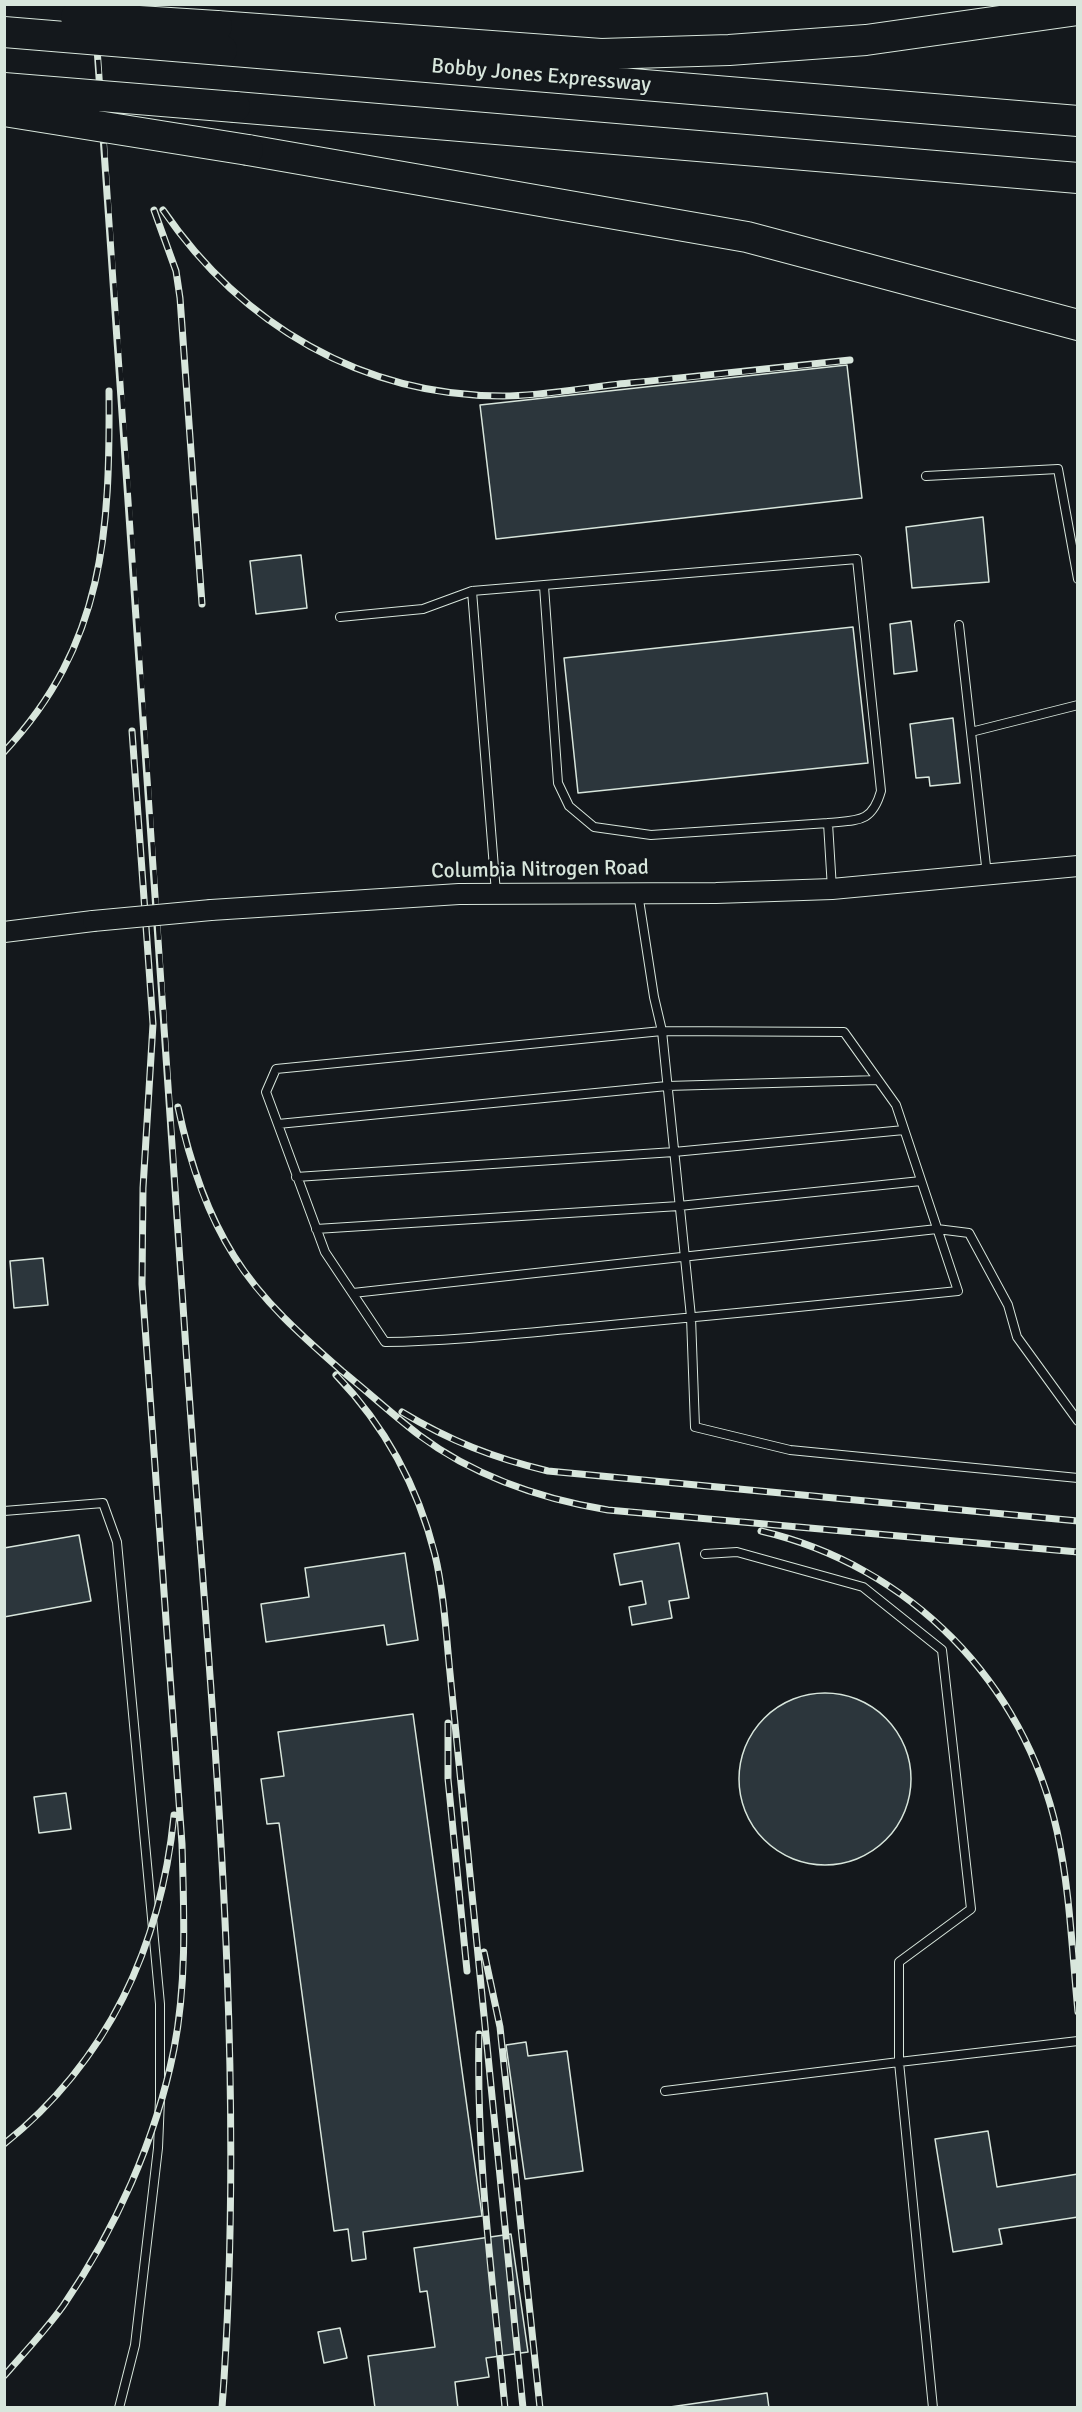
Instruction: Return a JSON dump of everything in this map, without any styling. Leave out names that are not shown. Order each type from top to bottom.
[{"type":"highway","points":[[4,14],[219,38],[601,54],[729,50],[866,40],[1077,10]]},
{"type":"highway","name":"Bobby Jones Expressway","points":[[4,32],[219,38],[1077,122]]},
{"type":"highway","points":[[4,88],[1077,178]]},
{"type":"highway","points":[[4,111],[248,150],[747,237],[842,260],[1077,325]]},
{"type":"street","name":"Columbia Nitrogen Road","points":[[4,932],[211,910],[380,898],[832,889],[1077,866]]},
{"type":"lane","points":[[926,476],[1058,469],[1077,579]]},
{"type":"lane","points":[[340,617],[423,609],[472,591],[857,559],[881,790],[871,814],[862,819],[828,823],[651,835],[594,827],[569,806],[558,783],[544,586]]},
{"type":"lane","points":[[472,591],[496,894]]},
{"type":"lane","points":[[959,625],[987,875]]},
{"type":"lane","points":[[971,732],[1077,705]]},
{"type":"lane","points":[[828,823],[832,889]]},
{"type":"lane","points":[[638,892],[654,997],[662,1031],[668,1086],[691,1317],[695,1427],[790,1450],[1077,1478]]},
{"type":"lane","points":[[662,1031],[844,1032],[896,1106],[958,1291],[436,1341],[385,1342],[325,1252],[266,1092],[276,1068],[662,1031]]},
{"type":"lane","points":[[278,1124],[668,1086],[878,1080]]},
{"type":"lane","points":[[296,1177],[674,1152],[904,1130]]},
{"type":"lane","points":[[316,1229],[679,1206],[921,1181]]},
{"type":"lane","points":[[353,1293],[937,1229],[969,1233],[1008,1305],[1017,1337],[1077,1421]]},
{"type":"lane","points":[[4,1511],[103,1503],[117,1542],[160,2004],[158,2148],[136,2334],[119,2408]]},
{"type":"lane","points":[[705,1554],[737,1551],[863,1587],[942,1650],[971,1909],[899,1962],[899,2062],[933,2408]]},
{"type":"lane","points":[[665,2091],[1077,2041]]},
{"type":"building","points":[[847,365],[862,498],[496,539],[480,405]]},
{"type":"building","points":[[983,517],[989,582],[912,588],[906,527]]},
{"type":"building","points":[[301,555],[307,608],[256,614],[250,561]]},
{"type":"building","points":[[911,621],[917,671],[894,674],[890,624]]},
{"type":"building","points":[[853,627],[868,763],[578,793],[564,658]]},
{"type":"building","points":[[953,718],[960,783],[930,786],[929,777],[916,778],[910,724]]},
{"type":"building","points":[[43,1258],[48,1305],[14,1308],[10,1261]]},
{"type":"building","points":[[79,1535],[91,1601],[4,1617],[4,1548]]},
{"type":"building","points":[[679,1543],[689,1598],[669,1601],[672,1618],[632,1625],[629,1607],[646,1604],[642,1581],[620,1585],[614,1554]]},
{"type":"building","points":[[405,1553],[418,1640],[387,1645],[384,1625],[266,1642],[261,1604],[309,1597],[305,1568]]},
{"type":"building","points":[[825,1693],[842,1694],[858,1699],[873,1707],[886,1718],[897,1731],[905,1746],[910,1762],[910,1796],[905,1812],[897,1827],[886,1840],[873,1851],[858,1859],[842,1864],[825,1865],[808,1864],[792,1859],[777,1851],[764,1840],[753,1827],[745,1812],[740,1796],[739,1779],[740,1762],[745,1746],[753,1731],[764,1718],[777,1707],[792,1699],[808,1694]]},
{"type":"building","points":[[413,1714],[482,2216],[363,2232],[366,2259],[352,2261],[348,2229],[334,2231],[279,1823],[267,1824],[261,1779],[284,1776],[278,1732]]},
{"type":"building","points":[[66,1793],[71,1829],[39,1833],[34,1797]]},
{"type":"building","points":[[526,2042],[528,2056],[567,2051],[583,2171],[525,2179],[506,2045]]},
{"type":"building","points":[[988,2131],[997,2187],[1078,2174],[1078,2217],[999,2229],[1002,2244],[953,2252],[935,2139]]},
{"type":"building","points":[[511,2234],[528,2352],[486,2358],[489,2377],[455,2382],[458,2408],[375,2408],[368,2356],[435,2347],[427,2291],[420,2292],[414,2248]]},
{"type":"building","points":[[340,2328],[347,2358],[324,2363],[318,2332]]},
{"type":"building","points":[[767,2393],[769,2408],[663,2408]]},
{"type":"railway","points":[[94,4],[222,1864],[231,2136],[229,2272],[222,2408]]},
{"type":"railway","points":[[154,210],[176,271],[180,298],[202,604]]},
{"type":"railway","points":[[163,210],[195,251],[230,288],[268,319],[310,346],[354,367],[402,383],[451,393],[519,396],[850,360]]},
{"type":"railway","points":[[4,752],[38,711],[63,670],[82,627],[95,583],[103,538],[107,491],[109,391]]},
{"type":"railway","points":[[4,2376],[63,2306],[100,2247],[131,2183],[145,2150],[166,2083],[178,2024],[183,1973],[182,1844],[142,1284],[143,1188],[153,1024],[132,731]]},
{"type":"railway","points":[[178,1107],[187,1146],[206,1202],[234,1256],[257,1288],[312,1345],[409,1427],[440,1450],[485,1474],[533,1492],[608,1510],[1078,1552]]},
{"type":"railway","points":[[336,1375],[369,1415],[397,1458],[419,1505],[438,1569],[523,2408]]},
{"type":"railway","points":[[402,1412],[437,1432],[473,1448],[548,1471],[1078,1521]]},
{"type":"railway","points":[[761,1531],[815,1548],[865,1572],[911,1602],[953,1638],[988,1680],[1018,1726],[1041,1777],[1057,1831],[1068,1898],[1078,2012]]},
{"type":"railway","points":[[448,1723],[448,1779],[467,1971]]},
{"type":"railway","points":[[4,2144],[41,2111],[73,2076],[100,2038],[123,1997],[142,1955],[157,1910],[174,1815]]},
{"type":"railway","points":[[484,1952],[500,2027],[540,2408]]},
{"type":"railway","points":[[479,2034],[483,2174],[505,2408]]}]
